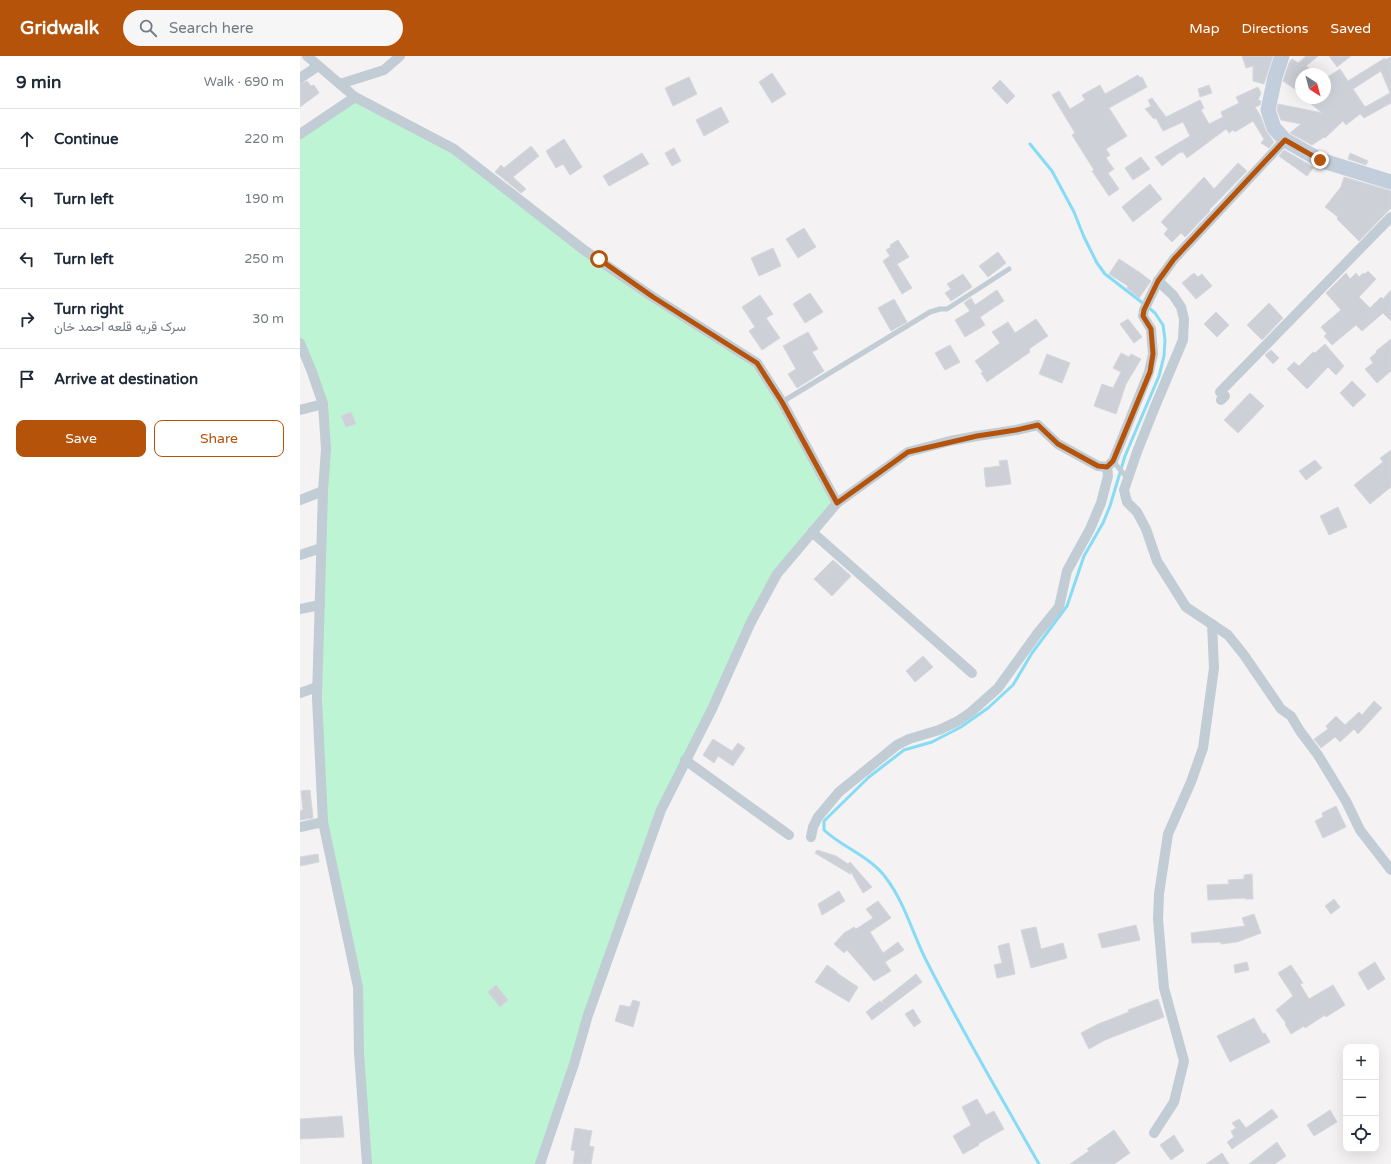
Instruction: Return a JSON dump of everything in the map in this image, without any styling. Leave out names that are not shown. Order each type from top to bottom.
[{"type":"street","points":[[306,56],[355,97],[454,149],[584,250],[653,297],[757,363],[782,402],[837,503]]},
{"type":"street","points":[[340,84],[384,70],[400,56]]},
{"type":"street","points":[[1282,56],[1275,77],[1268,110],[1274,128],[1285,140],[1320,160],[1391,182]]},
{"type":"street","points":[[300,78],[318,66]]},
{"type":"street","points":[[300,134],[355,97]]},
{"type":"street","points":[[811,837],[813,827],[818,817],[840,792],[892,749],[909,739],[939,730],[958,721],[971,712],[998,688],[1037,634],[1059,607],[1067,571],[1090,529],[1101,503],[1110,464],[1150,372],[1153,354],[1151,329],[1143,316],[1144,310],[1158,281],[1174,259],[1285,140]]},
{"type":"street","points":[[1221,400],[1225,396],[1220,392],[1391,217]]},
{"type":"street","points":[[1158,281],[1173,296],[1181,307],[1184,318],[1183,340],[1154,409],[1124,490],[1127,502],[1137,512],[1146,529],[1157,561],[1186,607],[1228,635],[1244,655],[1281,709],[1291,716],[1318,755],[1346,801],[1360,830],[1391,870]]},
{"type":"street","points":[[300,343],[323,404],[326,449],[323,491],[317,687],[323,822],[358,987],[359,1053],[366,1164]]},
{"type":"street","points":[[300,410],[323,404]]},
{"type":"street","points":[[540,1164],[574,1064],[588,1014],[661,810],[712,709],[751,622],[777,574],[837,503],[908,452],[977,436],[1038,425],[1058,444],[1098,466],[1110,464]]},
{"type":"street","points":[[300,500],[323,491]]},
{"type":"street","points":[[812,532],[972,673]]},
{"type":"street","points":[[300,555],[321,548]]},
{"type":"street","points":[[300,609],[320,605]]},
{"type":"street","points":[[1154,1133],[1174,1102],[1184,1061],[1164,988],[1158,919],[1159,894],[1168,834],[1203,748],[1214,668],[1212,624]]},
{"type":"street","points":[[300,693],[317,687]]},
{"type":"street","points":[[686,760],[790,835]]},
{"type":"street","points":[[300,827],[323,822]]},
{"type":"lane","points":[[782,402],[930,312],[940,309],[948,310],[1009,269]]},
{"type":"lane","points":[[1110,464],[1128,479]]},
{"type":"green space","points":[[355,97],[431,136],[584,250],[757,363],[837,503],[777,574],[661,810],[540,1164],[367,1164],[358,987],[332,864],[322,774],[323,404],[300,343],[300,134]]},
{"type":"building","points":[[1242,56],[1273,56],[1264,84],[1253,81],[1253,66],[1246,68]]},
{"type":"building","points":[[1306,56],[1318,56],[1306,66],[1308,68],[1295,68],[1295,89],[1283,81],[1289,63],[1292,59],[1298,63]]},
{"type":"building","points":[[1329,56],[1351,56],[1337,67]]},
{"type":"building","points":[[1391,57],[1391,103],[1364,118],[1360,114],[1346,125],[1343,121],[1325,138],[1324,137],[1312,145],[1290,133],[1301,124],[1281,120],[1277,110],[1278,104],[1322,113],[1311,104],[1331,104],[1331,75],[1340,69],[1348,81],[1385,58],[1385,60]],"holes":[[[1381,71],[1390,93],[1365,107],[1353,89]]]},
{"type":"building","points":[[772,73],[786,94],[772,103],[759,82]]},
{"type":"building","points":[[1138,75],[1140,78],[1142,77],[1147,87],[1109,108],[1127,136],[1106,149],[1110,155],[1106,158],[1114,169],[1108,173],[1119,189],[1109,196],[1092,171],[1094,170],[1072,135],[1075,133],[1052,95],[1059,91],[1070,109],[1085,100],[1082,95],[1100,85],[1105,94]]},
{"type":"building","points":[[689,77],[697,94],[673,106],[665,88]]},
{"type":"building","points":[[1000,80],[1015,96],[1007,104],[992,88]]},
{"type":"building","points":[[307,81],[311,86],[314,85],[319,93],[300,107],[300,84]]},
{"type":"building","points":[[1209,85],[1212,93],[1200,97],[1198,89]]},
{"type":"building","points":[[1258,87],[1261,93],[1258,100],[1261,101],[1260,105],[1255,107],[1261,117],[1266,131],[1274,142],[1269,148],[1261,143],[1264,139],[1253,121],[1235,132],[1233,130],[1229,133],[1226,129],[1187,158],[1183,152],[1179,153],[1162,166],[1155,157],[1190,136],[1183,122],[1163,131],[1156,118],[1154,119],[1145,109],[1151,106],[1148,100],[1152,98],[1166,117],[1200,100],[1204,108],[1201,110],[1209,124],[1223,117],[1221,112],[1239,103],[1236,97]]},
{"type":"building","points":[[721,107],[729,122],[704,136],[696,120]]},
{"type":"building","points":[[564,139],[582,167],[570,175],[563,164],[556,168],[546,151]]},
{"type":"building","points":[[531,146],[539,156],[513,177],[526,189],[521,193],[495,172],[501,165],[504,168]]},
{"type":"building","points":[[674,148],[681,161],[672,166],[665,153]]},
{"type":"building","points":[[1284,150],[1313,168],[1307,176],[1279,156]]},
{"type":"building","points":[[642,153],[649,164],[609,186],[603,176]]},
{"type":"building","points":[[1350,153],[1368,161],[1366,165],[1348,159]]},
{"type":"building","points":[[1141,157],[1150,169],[1133,180],[1125,168]]},
{"type":"building","points":[[1238,163],[1247,171],[1185,237],[1181,233],[1172,242],[1164,234],[1168,229],[1161,222],[1204,177],[1214,189]]},
{"type":"building","points":[[1344,177],[1391,191],[1391,208],[1359,241],[1337,219],[1338,217],[1325,207],[1341,187]]},
{"type":"building","points":[[1150,184],[1162,199],[1133,222],[1122,207]]},
{"type":"building","points":[[804,228],[816,247],[798,258],[786,239]]},
{"type":"building","points":[[898,240],[909,257],[897,264],[912,288],[902,294],[883,261],[890,256],[886,250],[891,247],[890,245]]},
{"type":"building","points":[[773,248],[781,266],[759,276],[751,258]]},
{"type":"building","points":[[998,252],[1006,263],[988,277],[979,266]]},
{"type":"building","points":[[1119,259],[1151,281],[1139,298],[1127,288],[1128,286],[1109,274]]},
{"type":"building","points":[[1368,271],[1376,279],[1359,297],[1370,308],[1381,297],[1383,299],[1391,290],[1391,321],[1383,313],[1362,331],[1356,325],[1332,345],[1324,336],[1327,334],[1321,327],[1341,310],[1326,293],[1346,273],[1350,279],[1356,273],[1359,277]]},
{"type":"building","points":[[1194,273],[1198,277],[1202,274],[1212,286],[1196,299],[1182,283]]},
{"type":"building","points":[[963,274],[972,287],[951,301],[945,293],[951,289],[947,284]]},
{"type":"building","points":[[997,290],[1004,301],[980,317],[985,325],[965,337],[955,320],[970,311],[964,303],[971,298],[975,305]]},
{"type":"building","points":[[810,293],[823,312],[805,323],[793,304]]},
{"type":"building","points":[[760,295],[773,314],[766,318],[780,338],[762,350],[749,331],[755,327],[742,307]]},
{"type":"building","points":[[894,299],[907,322],[891,331],[878,308]]},
{"type":"building","points":[[1269,303],[1283,318],[1262,340],[1247,325]]},
{"type":"building","points":[[1216,312],[1229,325],[1217,337],[1204,324]]},
{"type":"building","points":[[1036,319],[1048,336],[1029,349],[1030,352],[987,382],[981,373],[983,372],[975,361],[1000,343],[992,332],[1008,322],[1015,333]]},
{"type":"building","points":[[1128,319],[1142,337],[1134,343],[1120,324]]},
{"type":"building","points":[[808,332],[818,349],[812,352],[824,371],[797,388],[788,374],[796,369],[783,346]]},
{"type":"building","points":[[1391,339],[1391,371],[1377,383],[1365,369],[1373,363],[1370,358],[1377,352],[1376,351]]},
{"type":"building","points":[[1325,344],[1344,366],[1336,375],[1328,367],[1307,389],[1287,369],[1294,362],[1299,366],[1313,352],[1315,353]]},
{"type":"building","points":[[950,345],[960,362],[945,370],[935,353]]},
{"type":"building","points":[[1271,350],[1279,358],[1273,364],[1265,355]]},
{"type":"building","points":[[1121,353],[1129,357],[1131,354],[1141,359],[1126,384],[1116,414],[1094,406],[1102,384],[1113,388],[1121,372],[1113,368]]},
{"type":"building","points":[[1047,354],[1070,363],[1062,383],[1039,374]]},
{"type":"building","points":[[1352,381],[1366,395],[1353,407],[1340,393]]},
{"type":"building","points":[[1250,393],[1264,406],[1238,433],[1224,420]]},
{"type":"building","points":[[351,412],[356,424],[346,427],[341,416]]},
{"type":"building","points":[[1391,450],[1391,487],[1370,504],[1354,485],[1383,462],[1380,458]]},
{"type":"building","points":[[1007,460],[1011,484],[986,487],[984,468],[1000,466],[999,461]]},
{"type":"building","points":[[1315,460],[1322,468],[1306,480],[1299,471]]},
{"type":"building","points":[[1338,507],[1347,527],[1329,535],[1320,516]]},
{"type":"building","points":[[833,560],[851,576],[832,596],[814,579]]},
{"type":"building","points":[[923,656],[933,667],[915,682],[906,671]]},
{"type":"building","points":[[1374,701],[1382,708],[1358,734],[1354,729],[1340,742],[1335,737],[1321,748],[1314,739],[1328,729],[1326,726],[1336,716],[1345,725],[1359,712],[1362,715]]},
{"type":"building","points":[[713,739],[732,751],[738,743],[745,748],[733,766],[718,756],[714,763],[703,755]]},
{"type":"building","points":[[310,790],[313,818],[300,820],[300,811],[303,810],[301,791]]},
{"type":"building","points":[[1336,806],[1346,827],[1323,838],[1315,821],[1323,817],[1322,813]]},
{"type":"building","points":[[817,850],[836,856],[848,864],[850,862],[872,887],[863,893],[851,872],[850,874],[815,853]]},
{"type":"building","points":[[318,854],[319,862],[300,866],[300,857]]},
{"type":"building","points":[[1252,874],[1253,899],[1208,900],[1207,885],[1229,884],[1228,880],[1244,879],[1244,875]]},
{"type":"building","points":[[839,891],[845,901],[822,915],[818,904]]},
{"type":"building","points":[[1334,899],[1340,907],[1331,914],[1325,906]]},
{"type":"building","points":[[878,901],[891,918],[870,932],[883,953],[898,942],[904,950],[885,962],[891,971],[874,981],[847,950],[844,953],[834,944],[845,932],[854,927],[856,929],[873,918],[866,909]]},
{"type":"building","points":[[1254,914],[1261,933],[1237,942],[1221,944],[1221,942],[1192,943],[1191,933],[1245,926],[1242,918]]},
{"type":"building","points":[[1136,925],[1140,940],[1102,948],[1098,934]]},
{"type":"building","points":[[1036,927],[1041,949],[1063,943],[1067,958],[1031,968],[1021,930]]},
{"type":"building","points":[[1009,943],[1015,974],[997,978],[994,965],[1002,963],[998,946]]},
{"type":"building","points":[[1247,962],[1249,970],[1235,973],[1234,965]]},
{"type":"building","points":[[1375,962],[1385,979],[1368,990],[1358,973]]},
{"type":"building","points":[[827,965],[858,987],[849,1002],[815,982]]},
{"type":"building","points":[[1291,965],[1303,983],[1300,984],[1309,999],[1333,985],[1345,1005],[1326,1017],[1325,1015],[1305,1028],[1304,1026],[1291,1034],[1285,1024],[1286,1023],[1276,1010],[1293,996],[1278,973]]},
{"type":"building","points":[[916,974],[922,982],[872,1020],[866,1012],[880,1001],[884,1004],[882,1001]]},
{"type":"building","points":[[496,985],[508,1000],[500,1007],[488,992]]},
{"type":"building","points":[[1158,999],[1164,1017],[1105,1040],[1089,1049],[1081,1033],[1098,1024],[1129,1012],[1128,1010]]},
{"type":"building","points":[[633,1000],[640,1002],[633,1027],[615,1021],[620,1005],[630,1007]]},
{"type":"building","points":[[913,1009],[921,1022],[914,1027],[905,1014]]},
{"type":"building","points":[[1254,1018],[1263,1034],[1265,1033],[1270,1042],[1230,1062],[1217,1036]]},
{"type":"building","points":[[977,1099],[986,1115],[994,1111],[1004,1129],[963,1154],[953,1136],[971,1125],[962,1107]]},
{"type":"building","points":[[1272,1109],[1278,1117],[1232,1149],[1227,1142],[1234,1137],[1231,1131],[1236,1128],[1232,1123],[1239,1119],[1246,1128]]},
{"type":"building","points":[[1330,1110],[1337,1122],[1314,1136],[1307,1125]]},
{"type":"building","points":[[342,1116],[344,1137],[300,1139],[300,1119]]},
{"type":"building","points":[[575,1128],[592,1131],[589,1146],[594,1147],[591,1164],[573,1164],[575,1151],[571,1150]]},
{"type":"building","points":[[1114,1130],[1130,1153],[1114,1164],[1070,1164],[1089,1151],[1087,1149]]},
{"type":"building","points":[[1174,1135],[1184,1151],[1171,1160],[1160,1145]]},
{"type":"building","points":[[1277,1142],[1286,1156],[1275,1164],[1249,1164]]},
{"type":"building","points":[[1222,1153],[1229,1164],[1206,1164]]},
{"type":"waterway","points":[[1030,144],[1052,171],[1074,212],[1097,263],[1105,274],[1144,304]]},
{"type":"waterway","points":[[1039,1164],[940,988],[922,952],[904,908],[893,888],[880,870],[824,830],[824,821],[869,777],[904,750],[932,742],[961,727],[988,708],[1013,685],[1032,653],[1067,606],[1084,556],[1103,523],[1110,506],[1125,456],[1159,376],[1164,356],[1165,340],[1163,325],[1155,313],[1148,307]]},
{"type":"route","points":[[599,259],[653,297],[757,363],[782,402],[837,503],[908,452],[924,447],[1038,425],[1058,444],[1098,466],[1107,467],[1113,461],[1150,372],[1153,354],[1151,329],[1143,316],[1144,310],[1158,281],[1174,259],[1285,140],[1320,160]]}]
